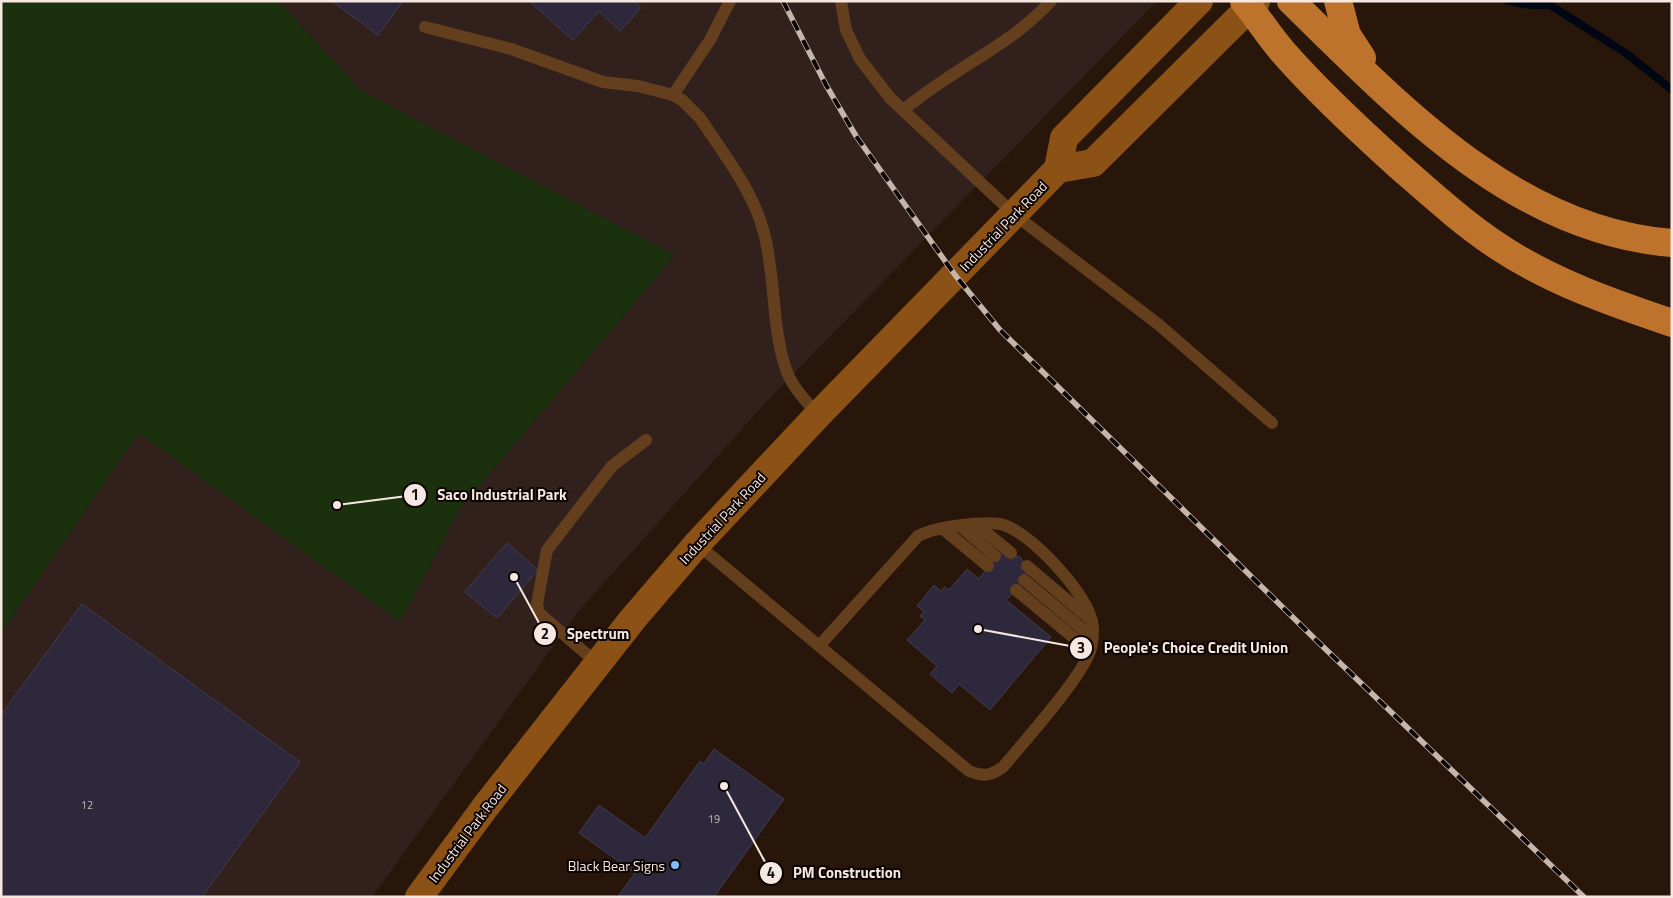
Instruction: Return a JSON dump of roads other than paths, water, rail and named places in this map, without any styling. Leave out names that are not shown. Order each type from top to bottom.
[{"type":"highway","points":[[1291,1],[1390,95],[1467,160],[1502,185],[1533,202],[1601,229],[1631,237],[1672,243]]},
{"type":"highway","points":[[1338,1],[1342,21],[1350,41],[1390,95]]},
{"type":"highway","points":[[1250,4],[1283,52],[1354,124],[1419,184],[1500,247],[1560,280],[1614,303],[1672,323]]},
{"type":"main road","name":"Industrial Park Road","points":[[419,897],[486,806],[632,620],[696,544],[818,415],[1058,169],[1064,138],[1199,1]]},
{"type":"main road","name":"Industrial Park Road","points":[[1058,169],[1092,163],[1250,4]]},
{"type":"lane","points":[[673,95],[710,40],[730,1]]},
{"type":"lane","points":[[841,1],[846,30],[860,59],[890,98],[1015,215],[1158,324],[1272,424]]},
{"type":"lane","points":[[903,110],[943,80],[1000,46],[1037,17],[1051,1]]},
{"type":"lane","points":[[425,27],[511,49],[602,82],[638,86],[673,95],[682,100],[700,118],[752,201],[764,233],[780,346],[787,373],[793,385],[818,415]]},
{"type":"lane","points":[[598,664],[539,613],[537,604],[547,550],[612,466],[646,440]]},
{"type":"lane","points":[[696,544],[820,645],[969,771],[980,775],[991,775],[1003,767],[1072,682],[1090,651],[1092,621],[1087,606],[1076,588],[1042,550],[1008,527],[993,524],[960,526],[942,528],[918,536],[820,645]]},
{"type":"lane","points":[[977,525],[1011,554]]},
{"type":"lane","points":[[942,528],[992,561],[960,526]]},
{"type":"lane","points":[[1027,566],[1092,621]]},
{"type":"lane","points":[[1090,651],[1020,585],[1092,636]]},
{"type":"waterway","points":[[1508,1],[1531,5],[1550,5],[1627,54],[1672,90]]},
{"type":"railway","points":[[783,1],[826,85],[856,136],[955,275],[1000,330],[1316,640],[1584,897]]},
{"type":"place","name":"Saco Industrial Park","points":[[337,505]]},
{"type":"place","name":"Spectrum","points":[[514,577]]},
{"type":"place","name":"People's Choice Credit Union","points":[[978,629]]},
{"type":"place","name":"PM Construction","points":[[724,786]]},
{"type":"place","name":"Black Bear Signs","points":[[675,865]]}]
